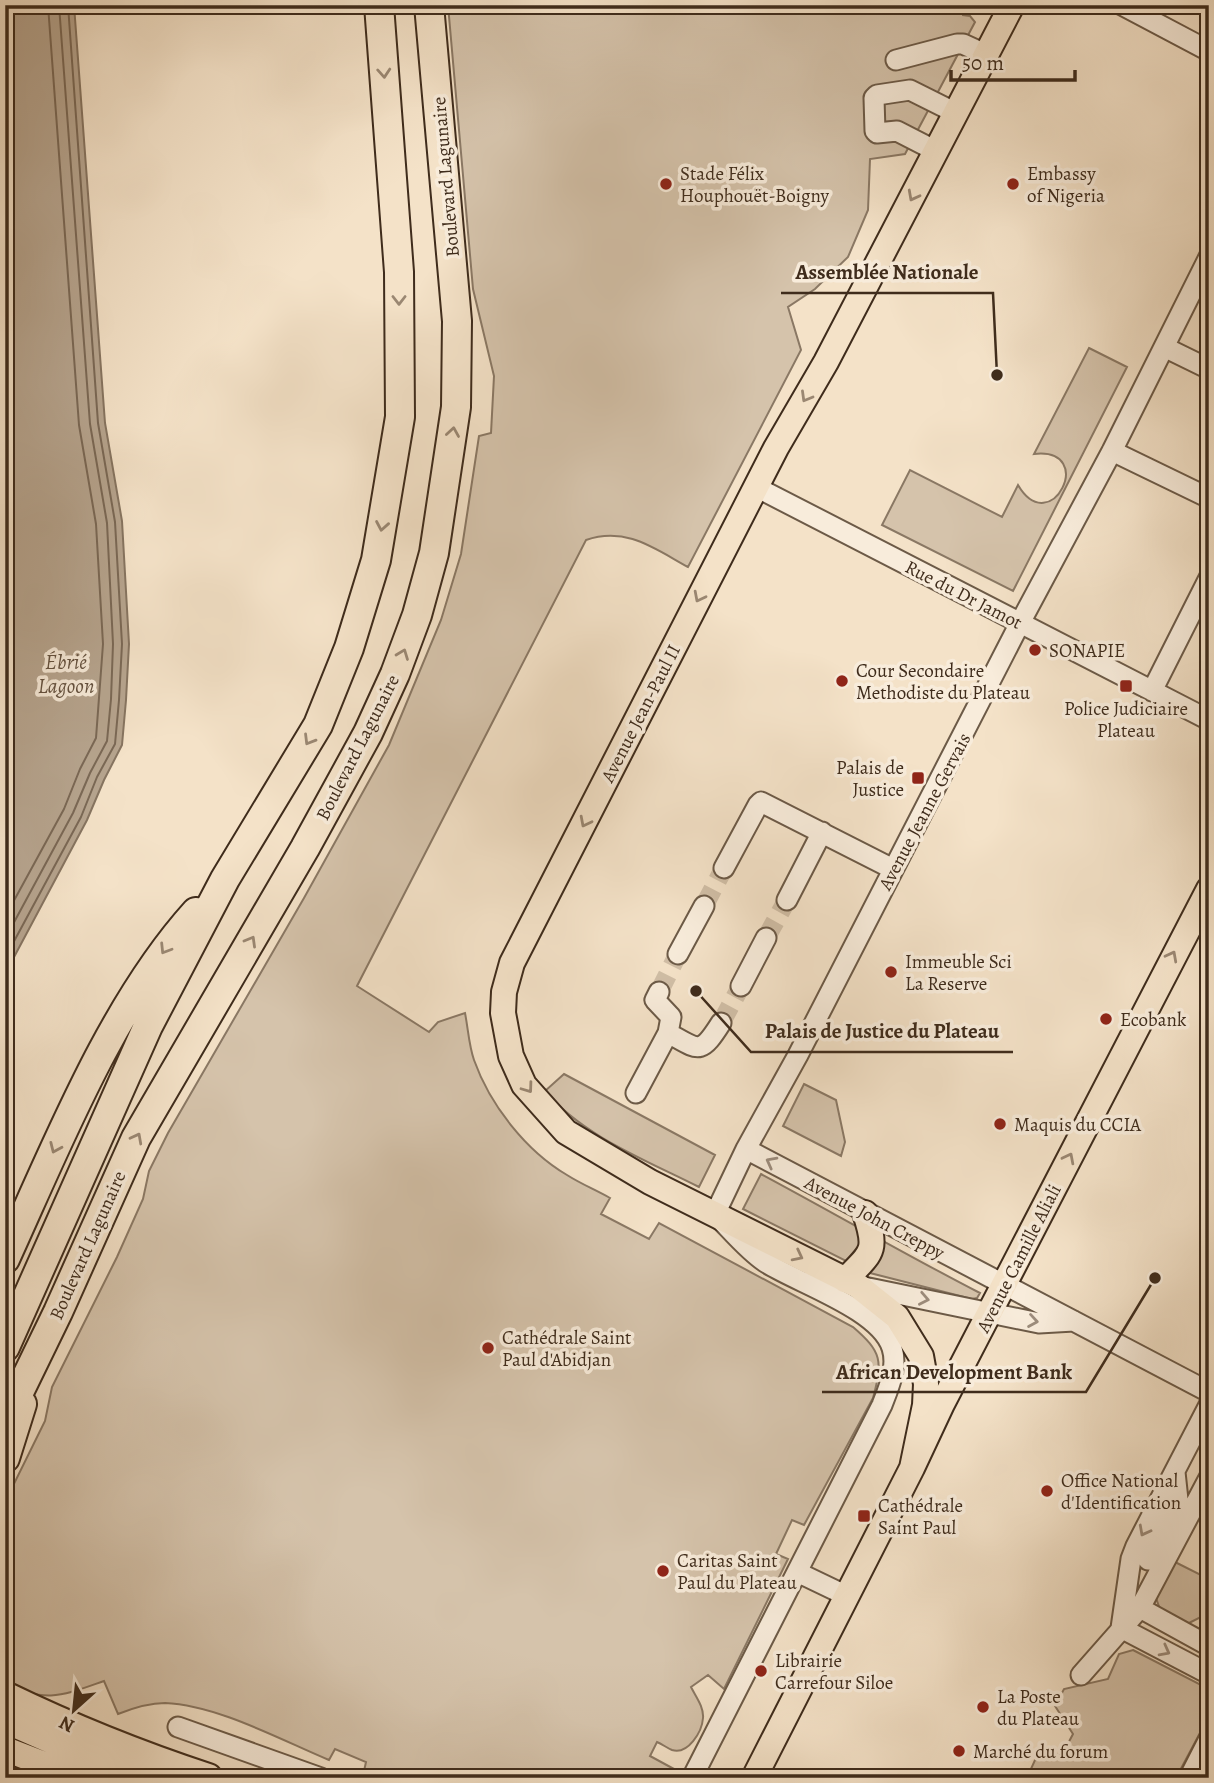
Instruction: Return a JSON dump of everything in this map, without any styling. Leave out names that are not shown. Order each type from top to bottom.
[{"type":"highway","name":"Boulevard Lagunaire","points":[[5,1347],[148,1026],[225,879],[318,725],[349,648],[376,560],[400,417],[399,272],[379,5]]},
{"type":"highway","name":"Boulevard Lagunaire","points":[[5,1421],[136,1138],[305,848],[368,733],[395,674],[417,615],[434,553],[456,407],[457,321],[429,5]]},
{"type":"highway","points":[[5,1259],[64,1129],[116,1027],[171,940],[225,879]]},
{"type":"highway","points":[[5,1458],[39,1352]]},
{"type":"highway","points":[[5,1696],[63,1724],[134,1753],[208,1778]]},
{"type":"main road","name":"Avenue Jean-Paul II","points":[[912,1468],[925,1405],[926,1384],[921,1356],[897,1317],[851,1283],[650,1182],[566,1132],[530,1092],[517,1070],[507,1041],[503,1013],[504,992],[512,963],[776,448],[826,362],[1013,5]]},
{"type":"main road","name":"Avenue Camille Aliali","points":[[754,1778],[942,1404],[1164,971],[1209,889]]},
{"type":"main road","points":[[851,1283],[872,1249],[873,1236],[865,1213]]},
{"type":"main road","points":[[5,1721],[90,1758],[146,1778]]},
{"type":"main road","points":[[5,1749],[80,1778]]},
{"type":"street","points":[[1122,5],[1209,51]]},
{"type":"street","points":[[896,60],[957,44],[987,55]]},
{"type":"street","points":[[936,152],[897,131],[882,134],[875,131],[874,98],[877,95],[910,90],[956,113]]},
{"type":"street","name":"Avenue Jeanne Gervais","points":[[715,1214],[746,1149],[798,1055],[1020,623],[1112,451],[1209,257]]},
{"type":"street","points":[[1164,347],[1209,369]]},
{"type":"street","points":[[1112,451],[1209,498]]},
{"type":"street","name":"Rue du Dr Jamot","points":[[756,487],[1209,720]]},
{"type":"street","points":[[1152,691],[1209,578]]},
{"type":"street","points":[[724,867],[761,802],[893,869]]},
{"type":"street","points":[[787,900],[822,832]]},
{"type":"street","points":[[678,954],[704,906]]},
{"type":"street","points":[[741,986],[766,938]]},
{"type":"street","points":[[636,1093],[668,1033],[671,1017],[655,1000],[659,992]]},
{"type":"street","points":[[668,1033],[694,1047],[701,1047],[708,1044],[721,1023]]},
{"type":"street","name":"Avenue John Creppy","points":[[746,1149],[1209,1392]]},
{"type":"street","points":[[692,1778],[882,1405],[894,1371],[892,1347],[876,1324],[833,1296],[764,1262],[715,1214]]},
{"type":"street","name":"Avenue Jean-Paul II","points":[[851,1283],[1039,1323],[1075,1321]]},
{"type":"street","points":[[1121,1628],[1131,1559],[1209,1405]]},
{"type":"street","points":[[1175,1472],[1207,1485]]},
{"type":"street","points":[[1148,1560],[1178,1500],[1175,1472]]},
{"type":"street","points":[[1178,1500],[1207,1485]]},
{"type":"street","points":[[1081,1675],[1140,1608],[1207,1485]]},
{"type":"street","points":[[797,1572],[847,1597]]},
{"type":"street","points":[[1140,1608],[1205,1642]]},
{"type":"street","points":[[1121,1628],[1209,1674]]},
{"type":"street","points":[[178,1727],[321,1778]]},
{"type":"street","points":[[1189,1778],[1209,1739]]},
{"type":"shaded area","points":[[448,5],[962,5],[963,15],[970,16],[975,22],[905,154],[870,159],[868,210],[848,257],[815,289],[788,307],[801,350],[688,567],[640,541],[614,536],[586,540],[357,986],[429,1032],[438,1022],[465,1013],[474,1060],[500,1110],[524,1140],[552,1165],[610,1198],[601,1214],[649,1239],[659,1223],[853,1327],[870,1343],[878,1358],[878,1375],[873,1398],[804,1525],[792,1520],[776,1554],[788,1559],[724,1689],[708,1675],[691,1687],[703,1714],[697,1736],[689,1746],[678,1751],[657,1742],[650,1756],[674,1769],[669,1778],[383,1778],[364,1771],[366,1762],[335,1749],[329,1760],[206,1710],[159,1703],[118,1714],[104,1681],[65,1693],[43,1695],[31,1693],[5,1681],[5,1502],[45,1421],[52,1387],[117,1257],[143,1199],[149,1171],[168,1133],[389,745],[441,620],[461,554],[479,436],[491,433],[494,376],[473,289]]},
{"type":"shaded area","points":[[1089,348],[1127,367],[1013,591],[882,525],[910,470],[1002,517],[1018,485],[1031,499],[1043,503],[1054,498],[1062,488],[1066,475],[1063,464],[1053,456],[1034,454]]},
{"type":"shaded area","points":[[564,1074],[715,1155],[699,1187],[617,1146],[578,1122],[545,1091]]},
{"type":"shaded area","points":[[804,1084],[836,1100],[845,1142],[841,1156],[783,1126]]},
{"type":"shaded area","points":[[761,1174],[980,1293],[977,1298],[972,1299],[870,1273],[743,1209]]},
{"type":"shaded area","points":[[1175,1562],[1209,1579],[1209,1613],[1185,1625],[1161,1612],[1156,1598]]},
{"type":"shaded area","points":[[1133,1650],[1209,1689],[1209,1716],[1176,1778],[1044,1778],[1030,1771],[1035,1760],[1063,1753],[1073,1734],[1055,1706],[1064,1689],[1108,1679],[1119,1654]]},
{"type":"water","name":"Ébrié Lagoon","points":[[5,5],[74,5],[105,423],[122,521],[129,644],[122,745],[87,820],[5,974]]},
{"type":"tunnel","points":[[704,906],[724,868]]},
{"type":"tunnel","points":[[766,938],[787,900]]},
{"type":"tunnel","points":[[659,992],[678,954]]},
{"type":"tunnel","points":[[721,1023],[741,986]]},
{"type":"place","name":"Stade Félix Houphouët-Boigny","points":[[666,184]]},
{"type":"place","name":"Embassy of Nigeria","points":[[1013,184]]},
{"type":"place","name":"Assemblée Nationale","points":[[997,375]]},
{"type":"place","name":"SONAPIE","points":[[1035,650]]},
{"type":"place","name":"Cour Secondaire Methodiste du Plateau","points":[[842,681]]},
{"type":"place","name":"Police Judiciaire Plateau","points":[[1126,686]]},
{"type":"place","name":"Palais de Justice","points":[[918,778]]},
{"type":"place","name":"Immeuble Sci La Reserve","points":[[891,972]]},
{"type":"place","name":"Palais de Justice du Plateau","points":[[696,991]]},
{"type":"place","name":"Ecobank","points":[[1106,1019]]},
{"type":"place","name":"Maquis du CCIA","points":[[1000,1124]]},
{"type":"place","name":"African Development Bank","points":[[1155,1278]]},
{"type":"place","name":"Cathédrale Saint Paul d'Abidjan","points":[[488,1348]]},
{"type":"place","name":"Office National d'Identification","points":[[1047,1491]]},
{"type":"place","name":"Cathédrale Saint Paul","points":[[864,1516]]},
{"type":"place","name":"Caritas Saint Paul du Plateau","points":[[663,1571]]},
{"type":"place","name":"Librairie Carrefour Siloe","points":[[761,1671]]},
{"type":"place","name":"La Poste du Plateau","points":[[983,1707]]},
{"type":"place","name":"Marché du forum","points":[[959,1751]]}]
